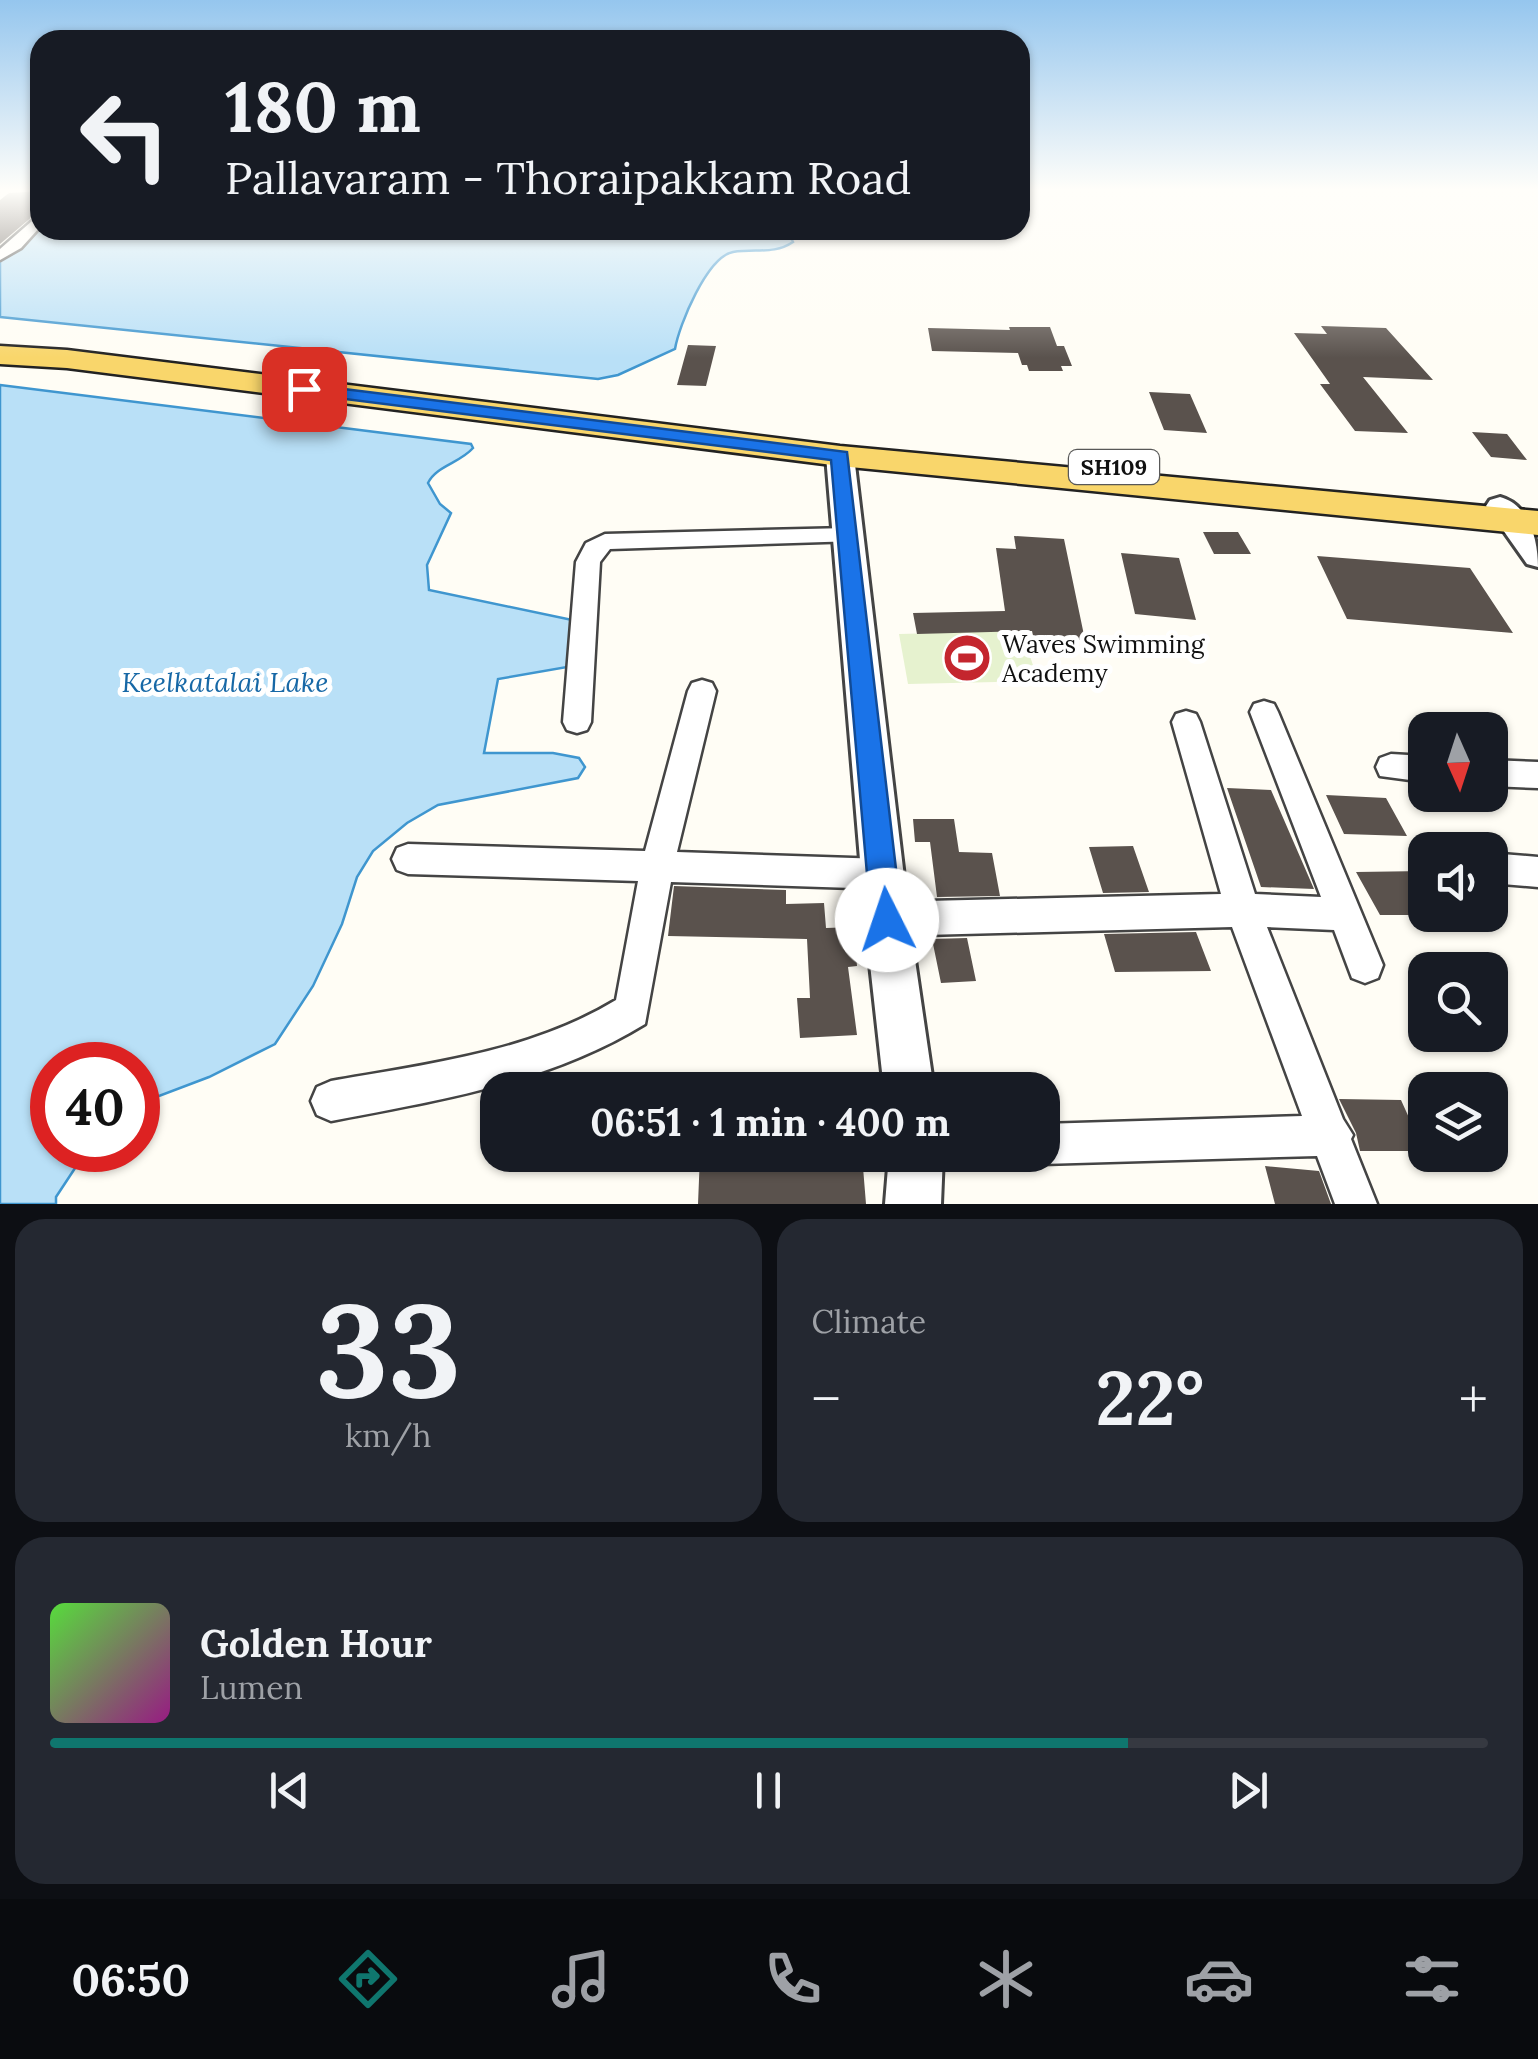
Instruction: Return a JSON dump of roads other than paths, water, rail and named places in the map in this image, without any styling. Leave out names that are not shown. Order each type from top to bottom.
[{"type":"main road","name":"SH109","points":[[0,351],[840,456],[1521,515]]},
{"type":"main road","name":"SH109","points":[[0,351],[1521,515]]},
{"type":"street","points":[[840,456],[887,920],[907,1072]]},
{"type":"street","points":[[1521,515],[1538,557]]},
{"type":"street","points":[[577,722],[588,562],[594,549],[605,542],[689,537],[848,536]]},
{"type":"street","points":[[331,1101],[487,1070],[604,1031],[632,1011],[658,868],[702,690]]},
{"type":"street","points":[[1264,712],[1365,964]]},
{"type":"street","points":[[1186,722],[1244,910],[1333,1134],[1356,1204]]},
{"type":"street","points":[[1391,767],[1408,768]]},
{"type":"street","points":[[1508,774],[1538,775]]},
{"type":"street","points":[[408,859],[884,874]]},
{"type":"street","points":[[1508,870],[1538,872]]},
{"type":"street","points":[[887,920],[1244,910],[1342,914]]},
{"type":"street","points":[[1060,1143],[1333,1134]]},
{"type":"street","points":[[913,1204],[915,1172]]},
{"type":"water","points":[[23,245],[786,245],[733,252],[723,257],[696,293],[675,349],[618,375],[598,379],[0,317],[0,260]]},
{"type":"water","name":"Keelkatalai Lake","points":[[0,385],[471,444],[473,448],[468,453],[437,472],[428,483],[440,504],[451,513],[427,565],[429,590],[577,621],[573,666],[498,679],[484,753],[553,753],[579,758],[585,767],[578,778],[438,805],[407,823],[373,851],[357,877],[342,924],[313,986],[275,1044],[209,1077],[160,1096],[160,1042],[30,1042],[30,1172],[72,1172],[56,1197],[56,1204],[0,1204]]},
{"type":"place","name":"Waves Swimming Academy","points":[[967,658]]}]
